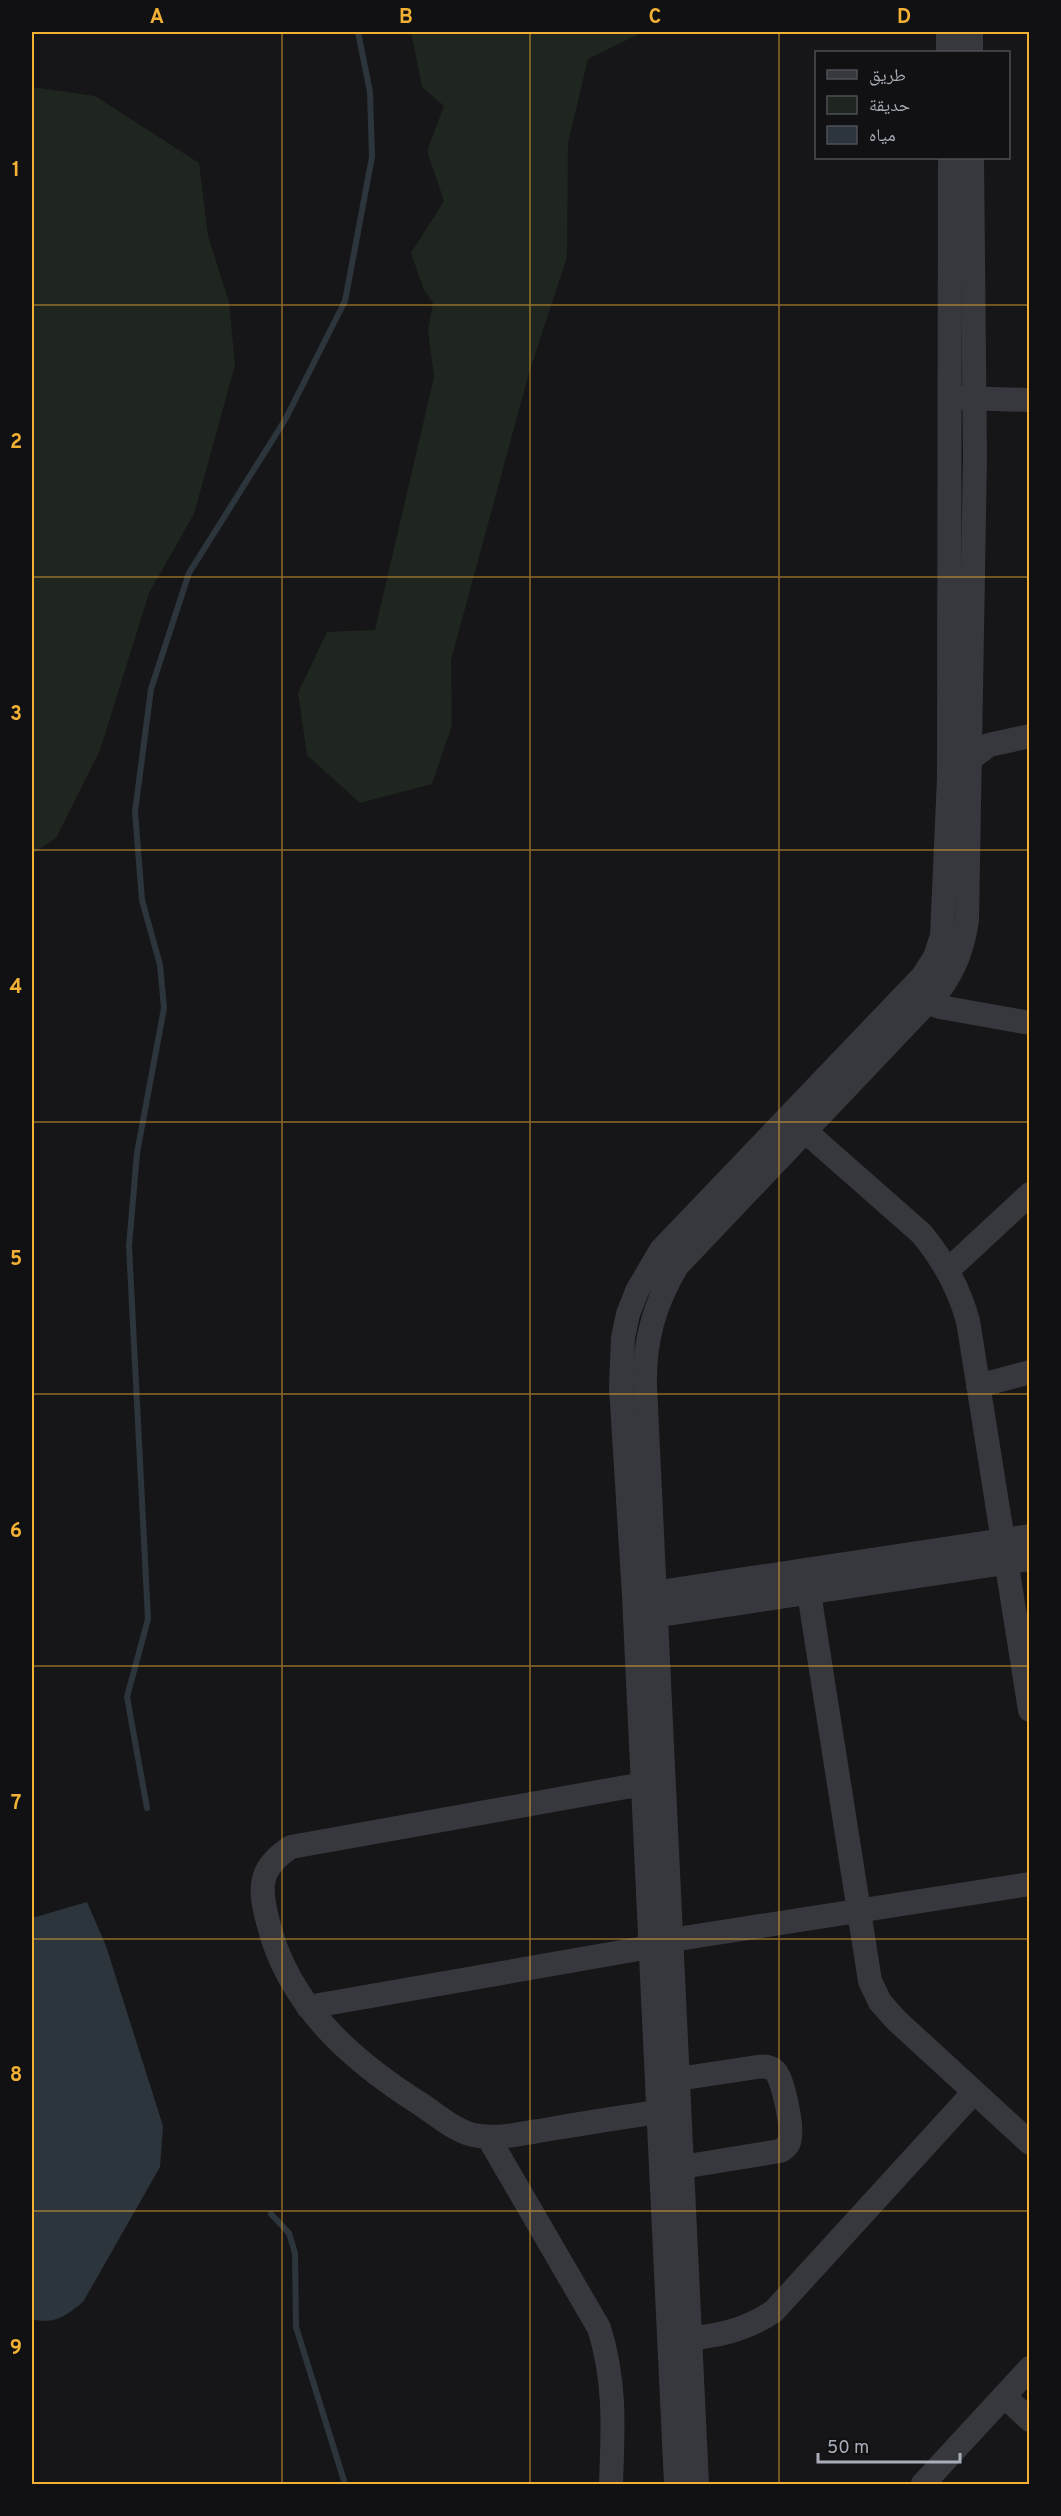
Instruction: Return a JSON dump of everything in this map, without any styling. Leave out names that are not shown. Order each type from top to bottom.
[{"type":"street","points":[[948,32],[948,51]]},
{"type":"street","points":[[971,32],[971,51]]},
{"type":"street","points":[[676,2484],[682,2167],[678,2079],[643,1784],[645,1361],[654,1311],[669,1281],[693,1247],[805,1131],[917,998],[942,936],[949,778],[950,159]]},
{"type":"street","points":[[697,2484],[680,2340],[658,2112],[661,1943],[645,1606],[621,1371],[623,1338],[637,1291],[661,1250],[917,998],[954,968],[963,945],[967,920],[970,757],[974,399],[972,159]]},
{"type":"street","points":[[950,398],[1029,400]]},
{"type":"street","points":[[949,778],[970,757],[989,745],[1010,738],[1029,736]]},
{"type":"street","points":[[917,998],[1029,1023]]},
{"type":"street","points":[[805,1131],[922,1234],[948,1270],[968,1321],[978,1386],[1013,1554],[1029,1710]]},
{"type":"street","points":[[948,1270],[1029,1194]]},
{"type":"street","points":[[978,1386],[1029,1372]]},
{"type":"street","points":[[645,1606],[809,1593],[1013,1554],[1029,1536]]},
{"type":"street","points":[[645,1606],[1013,1554]]},
{"type":"street","points":[[809,1593],[870,1981],[880,2001],[896,2020],[1029,2143]]},
{"type":"street","points":[[643,1784],[291,1847],[270,1865],[264,1878],[262,1892],[274,1949],[288,1980],[308,2007],[359,2061],[390,2086],[455,2127],[471,2134],[488,2137],[658,2112]]},
{"type":"street","points":[[308,2007],[661,1943],[1029,1884]]},
{"type":"street","points":[[678,2079],[757,2067],[770,2068],[776,2071],[782,2083],[790,2132],[788,2143],[780,2151],[682,2167]]},
{"type":"street","points":[[680,2340],[734,2332],[748,2327],[774,2311],[975,2092]]},
{"type":"street","points":[[488,2137],[599,2328],[609,2358],[613,2390],[611,2484]]},
{"type":"street","points":[[923,2484],[1029,2368]]},
{"type":"street","points":[[1007,2393],[1029,2408]]},
{"type":"street","points":[[1007,2393],[1029,2420]]},
{"type":"green space","points":[[411,32],[643,32],[588,59],[568,143],[567,257],[529,373],[451,660],[452,725],[432,784],[360,803],[307,755],[298,693],[327,632],[375,630],[434,377],[428,330],[433,303],[424,290],[411,253],[444,201],[427,151],[444,106],[422,87]]},
{"type":"green space","points":[[32,87],[95,96],[199,163],[208,236],[229,302],[235,365],[194,514],[149,593],[100,750],[56,838],[32,854]]},
{"type":"water","points":[[87,1902],[106,1946],[163,2126],[160,2167],[83,2302],[59,2318],[40,2321],[32,2319],[32,1918]]},
{"type":"waterway","points":[[147,1808],[127,1697],[148,1619],[129,1246],[137,1153],[164,1008],[160,965],[142,900],[135,812],[151,689],[189,573],[285,420],[345,301],[372,157],[370,92],[358,32]]},
{"type":"waterway","points":[[271,2214],[289,2233],[295,2253],[296,2327],[345,2484]]}]
